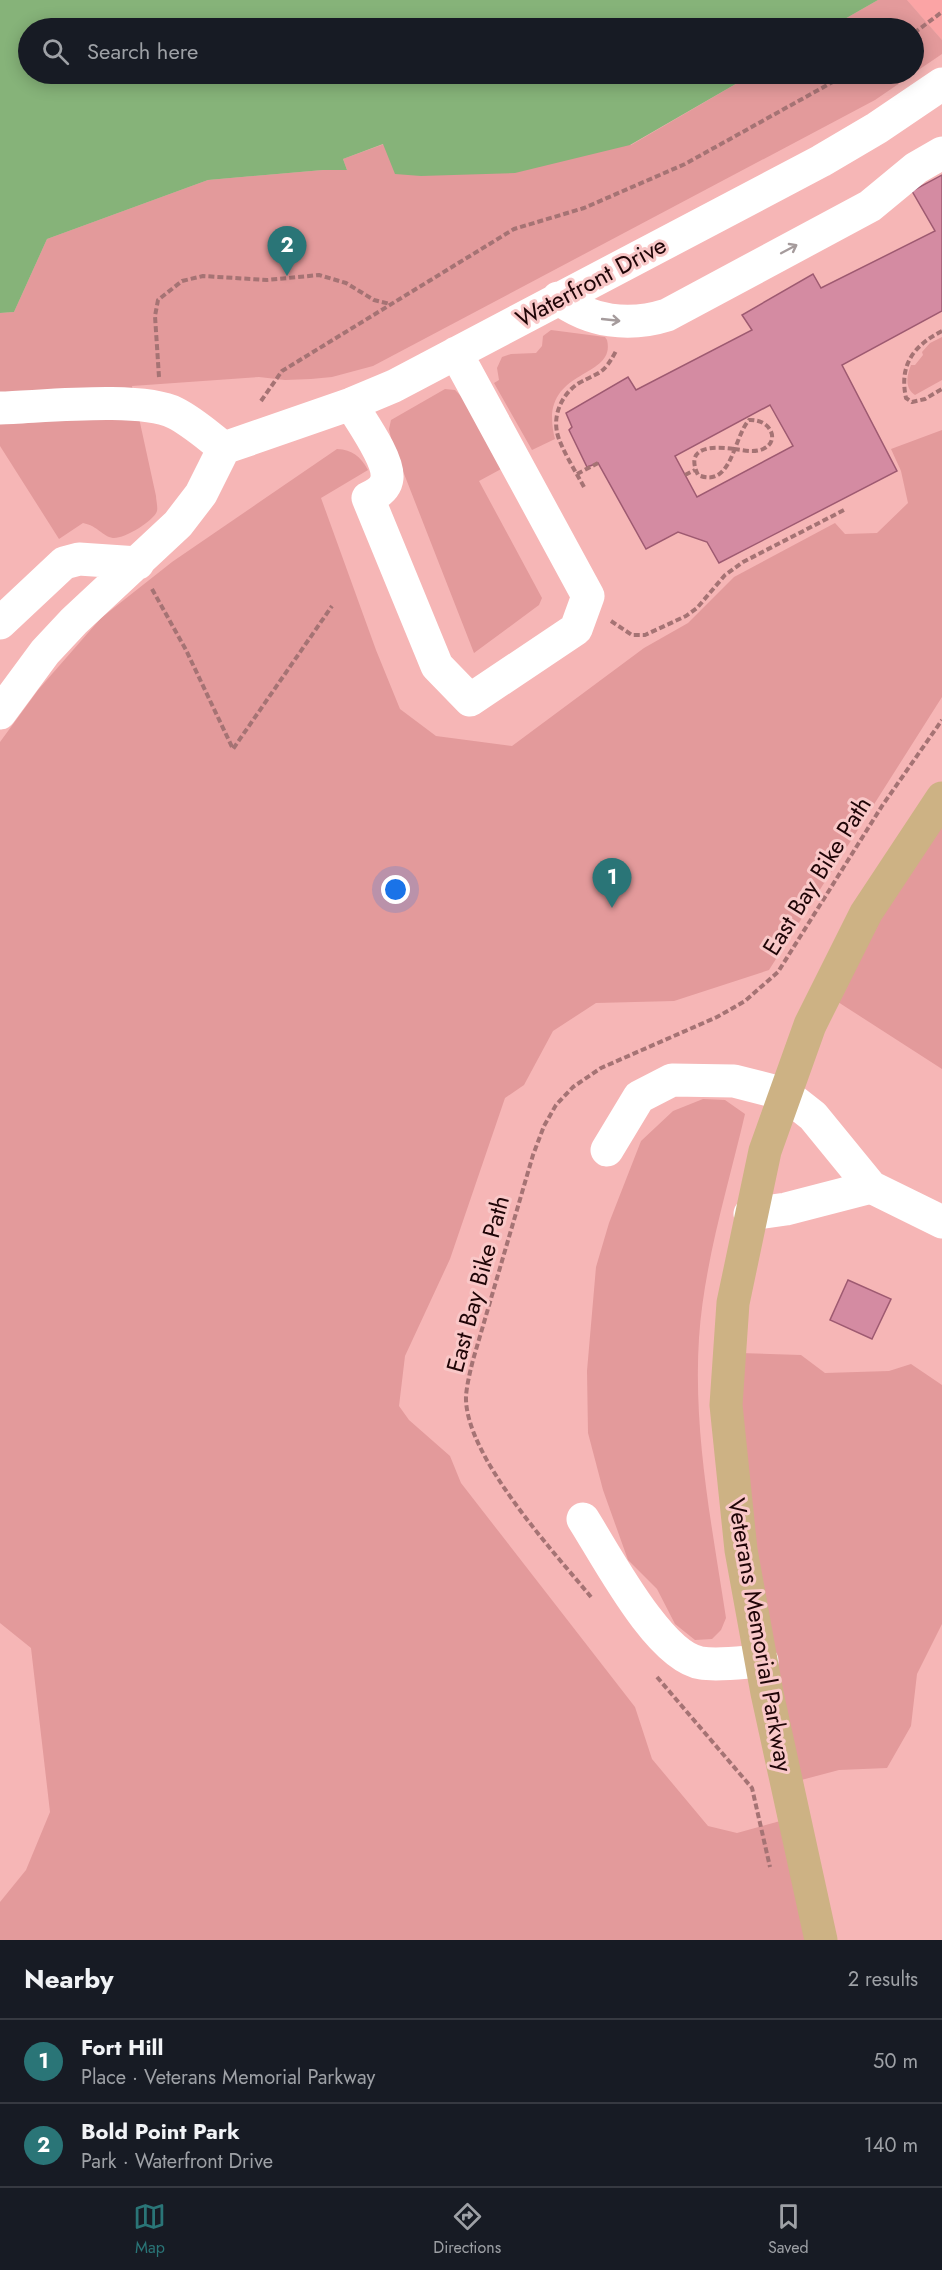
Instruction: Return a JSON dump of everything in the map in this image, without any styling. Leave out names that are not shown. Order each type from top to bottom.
[{"type":"main road","name":"Veterans Memorial Parkway","points":[[821,1940],[766,1693],[741,1550],[726,1405],[733,1303],[765,1151],[810,1025],[866,914],[942,798]]},
{"type":"street","name":"Waterfront Drive","points":[[224,448],[351,404],[394,386],[821,161],[877,128],[942,84]]},
{"type":"street","points":[[558,298],[572,308],[595,318],[624,321],[646,320],[667,315],[870,206],[916,168],[942,153]]},
{"type":"street","points":[[351,404],[382,459],[387,476],[385,486],[368,498],[437,666],[470,700],[576,629],[588,596],[456,353]]},
{"type":"street","points":[[0,408],[132,405],[160,408],[174,412],[224,448],[211,476],[190,510],[178,524],[74,621],[45,652],[0,713]]},
{"type":"street","points":[[0,623],[64,564],[79,559],[138,562]]},
{"type":"street","points":[[607,1150],[639,1097],[672,1080],[734,1081],[785,1094],[813,1116],[871,1187],[942,1222]]},
{"type":"street","points":[[750,1214],[786,1209],[871,1187]]},
{"type":"street","points":[[583,1519],[649,1623],[680,1655],[701,1663],[762,1661]]},
{"type":"path","points":[[924,26],[942,12]]},
{"type":"path","points":[[260,401],[282,371],[514,229],[584,208],[685,164],[829,84]]},
{"type":"path","points":[[160,408],[155,316],[158,300],[182,281],[203,276],[267,280],[319,275],[346,283],[374,300],[390,304]]},
{"type":"path","points":[[584,487],[557,433],[557,415],[568,390],[600,374],[610,363],[618,348],[624,321]]},
{"type":"path","points":[[942,331],[912,355],[904,368],[903,383],[906,398],[912,402],[925,399],[942,389]]},
{"type":"path","points":[[734,449],[719,447],[701,450],[695,456],[693,465],[698,476],[712,478],[723,473],[734,449],[743,427],[749,420],[766,423],[772,438],[768,447],[749,451],[734,449]]},
{"type":"path","points":[[577,474],[598,463]]},
{"type":"path","points":[[685,476],[695,470]]},
{"type":"path","points":[[645,635],[686,616],[697,608],[725,575],[743,562],[846,509]]},
{"type":"path","points":[[138,562],[186,651],[233,749],[332,606]]},
{"type":"path","name":"East Bay Bike Path","points":[[594,1601],[506,1491],[474,1435],[466,1397],[472,1360],[539,1139],[556,1105],[567,1091],[608,1065],[717,1017],[745,1000],[778,972],[882,806],[942,720]]},
{"type":"path","points":[[651,1670],[752,1788],[772,1875]]},
{"type":"shaded area","points":[[0,0],[878,0],[846,18],[18,18],[18,84],[736,84],[630,145],[515,173],[421,176],[395,174],[383,144],[343,159],[347,170],[208,180],[47,239],[14,312],[0,313]]},
{"type":"shaded area","points":[[878,0],[907,0],[923,18],[846,18]]},
{"type":"shaded area","points":[[907,0],[942,0],[942,40],[924,18]]},
{"type":"shaded area","points":[[924,19],[942,40],[942,54],[924,66]]},
{"type":"shaded area","points":[[736,84],[898,84],[875,100],[373,366],[332,377],[311,379],[285,380],[259,377],[132,386],[157,509],[155,515],[145,524],[124,536],[109,537],[83,523],[59,539],[0,446],[0,313],[14,312],[47,239],[208,180],[347,170],[343,159],[384,144],[631,145]]},
{"type":"shaded area","points":[[551,330],[605,337],[607,353],[600,362],[566,386],[557,398],[552,415],[555,439],[532,450],[494,383],[499,380],[497,368],[502,357],[511,354],[536,353],[542,346],[543,336]]},
{"type":"shaded area","points":[[942,337],[942,380],[915,395],[908,385],[911,365],[915,365],[930,343]]},
{"type":"shaded area","points":[[445,389],[455,390],[466,401],[503,468],[479,481],[542,598],[539,605],[474,653],[392,443],[389,429],[391,420]]},
{"type":"shaded area","points":[[942,430],[942,697],[769,970],[674,1001],[596,1003],[553,1031],[524,1085],[505,1098],[450,1259],[405,1356],[399,1406],[409,1420],[450,1456],[461,1483],[635,1707],[652,1759],[708,1826],[737,1833],[795,1817],[822,1940],[0,1940],[0,1902],[26,1870],[50,1812],[31,1648],[0,1623],[0,742],[38,690],[101,618],[172,562],[337,449],[355,455],[368,470],[321,498],[400,709],[436,736],[512,746],[644,648],[688,623],[734,577],[835,523],[845,534],[877,533],[908,503],[901,471],[891,449]]},
{"type":"shaded area","points":[[942,822],[942,1069],[838,1002],[837,981]]},
{"type":"shaded area","points":[[703,1099],[725,1100],[745,1114],[711,1253],[699,1338],[701,1444],[726,1618],[721,1630],[712,1639],[695,1640],[675,1624],[657,1589],[628,1560],[603,1490],[588,1433],[587,1371],[596,1267],[609,1223],[641,1141],[673,1111]]},
{"type":"shaded area","points":[[740,1353],[801,1355],[825,1373],[889,1371],[911,1364],[942,1385],[942,1624],[917,1674],[911,1726],[887,1768],[839,1770],[790,1783],[748,1560]]},
{"type":"building","points":[[942,175],[942,311],[842,365],[897,471],[719,563],[707,542],[678,532],[646,549],[598,463],[587,467],[569,430],[572,427],[566,413],[628,377],[636,390],[752,330],[742,315],[813,274],[821,288],[935,231],[912,191]],"holes":[[[770,405],[793,446],[697,497],[675,456]]]},
{"type":"building","points":[[848,1280],[891,1299],[872,1339],[830,1320]]},
{"type":"place","name":"Bold Point Park","points":[[287,276]]},
{"type":"place","name":"Fort Hill","points":[[612,908]]}]
